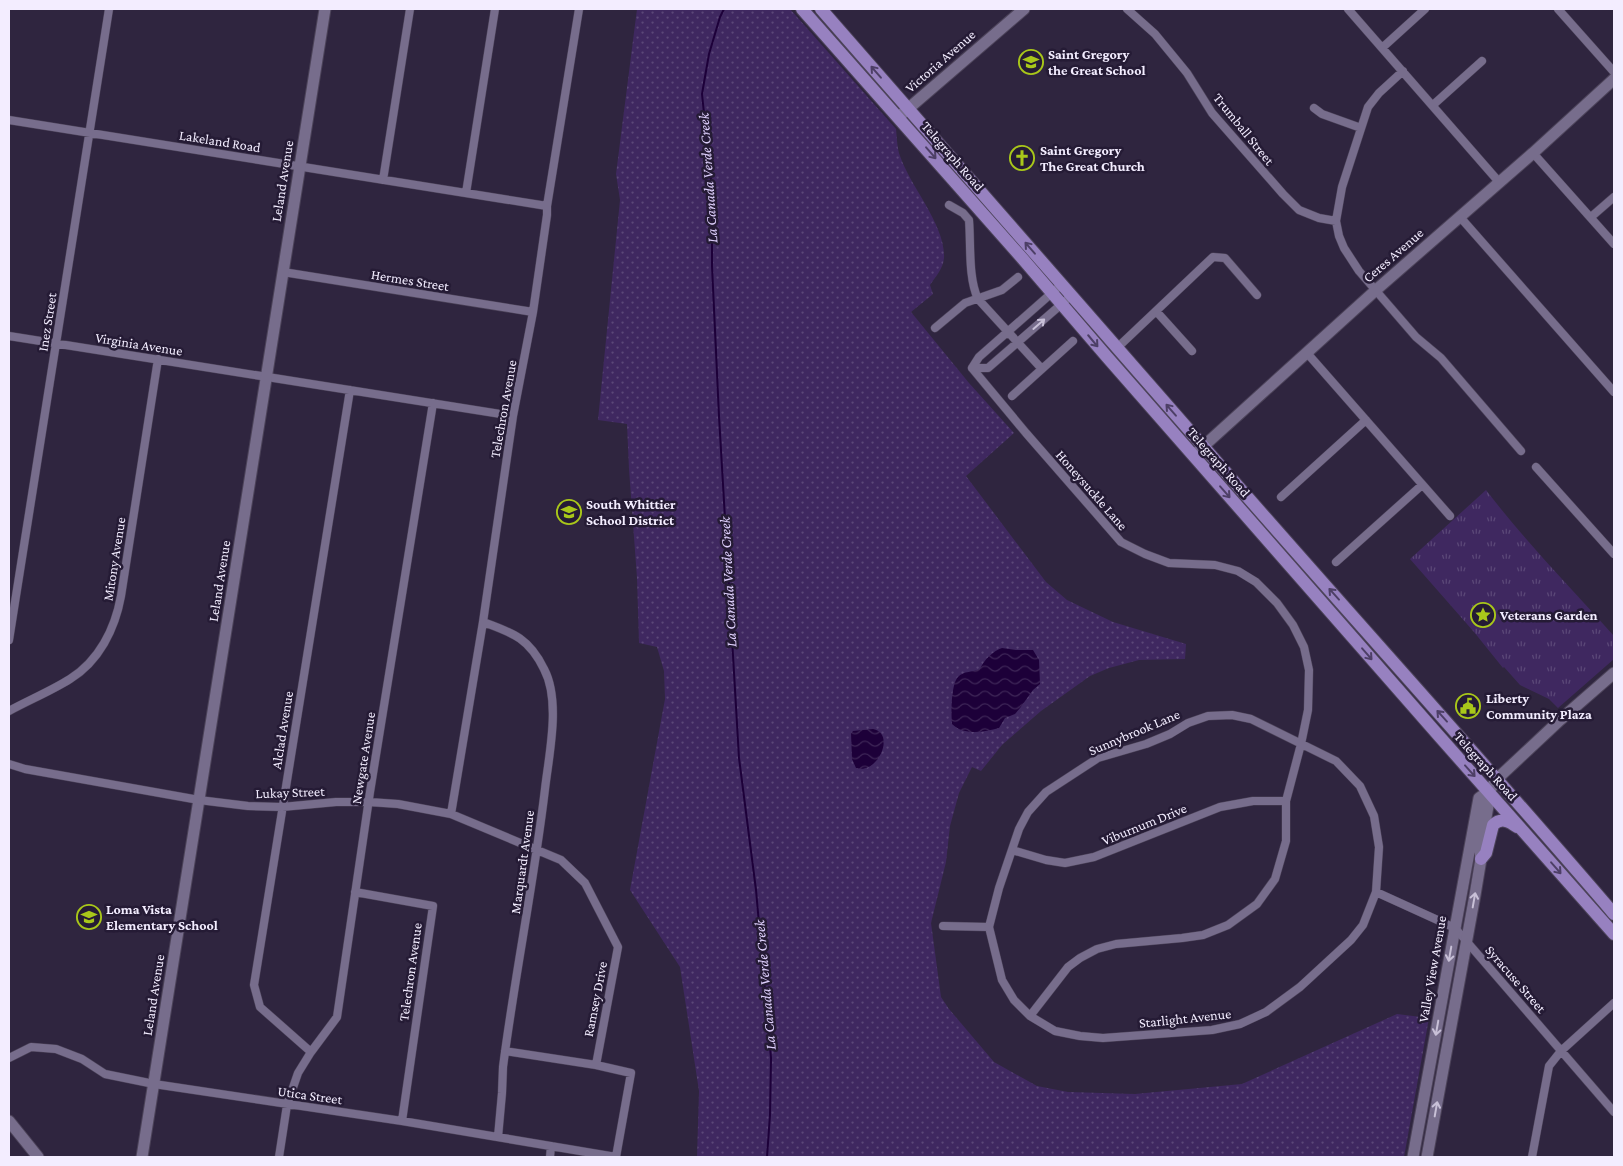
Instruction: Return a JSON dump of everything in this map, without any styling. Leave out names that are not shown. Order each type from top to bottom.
[{"type":"main road","name":"Telegraph Road","points":[[802,9],[1107,357],[1198,451],[1498,778],[1614,914]]},
{"type":"main road","name":"Telegraph Road","points":[[821,9],[1118,347],[1198,451],[1438,736],[1614,934]]},
{"type":"main road","points":[[1481,859],[1486,853],[1491,828],[1496,822],[1501,820],[1511,823],[1523,832]]},
{"type":"street","name":"Inez Street","points":[[9,640],[109,9]]},
{"type":"street","name":"Leland Avenue","points":[[142,1157],[325,9]]},
{"type":"street","points":[[383,180],[410,9]]},
{"type":"street","points":[[466,193],[495,9]]},
{"type":"street","name":"Telechron Avenue","points":[[452,814],[483,622],[513,416],[533,312],[547,206],[579,9]]},
{"type":"street","name":"Victoria Avenue","points":[[898,117],[1024,9]]},
{"type":"street","name":"Trumball Street","points":[[1127,9],[1155,34],[1187,73],[1212,113],[1283,194],[1299,210],[1319,218],[1336,221]]},
{"type":"street","points":[[1348,9],[1499,182]]},
{"type":"street","points":[[1382,48],[1425,9]]},
{"type":"street","points":[[1558,9],[1614,72]]},
{"type":"street","points":[[1433,105],[1482,61]]},
{"type":"street","points":[[1403,71],[1379,93],[1368,107],[1342,187],[1336,221],[1339,236],[1358,271],[1416,338],[1441,358],[1521,451]]},
{"type":"street","name":"Ceres Avenue","points":[[1198,451],[1614,79]]},
{"type":"street","points":[[1314,108],[1322,114],[1361,128]]},
{"type":"street","name":"Lakeland Road","points":[[9,120],[547,206]]},
{"type":"street","points":[[1533,153],[1614,244]]},
{"type":"street","points":[[1591,217],[1614,197]]},
{"type":"street","points":[[949,205],[964,213],[969,220],[974,291],[978,298],[1042,369]]},
{"type":"street","points":[[1460,217],[1614,392]]},
{"type":"street","points":[[1118,347],[1213,257],[1225,258],[1257,295]]},
{"type":"street","name":"Hermes Street","points":[[283,272],[533,312]]},
{"type":"street","points":[[935,328],[966,303],[1002,290],[1018,276]]},
{"type":"street","points":[[972,368],[979,357],[1062,284]]},
{"type":"street","points":[[972,368],[988,368],[1072,295]]},
{"type":"street","points":[[1156,311],[1192,352]]},
{"type":"street","name":"Virginia Avenue","points":[[9,336],[513,416]]},
{"type":"street","points":[[1012,396],[1073,341]]},
{"type":"street","points":[[1307,352],[1450,516]]},
{"type":"street","name":"Mitony Avenue","points":[[9,711],[80,672],[100,649],[114,625],[122,596],[158,359]]},
{"type":"street","name":"Honeysuckle Lane","points":[[972,368],[1121,542],[1169,563],[1215,565],[1238,571],[1256,582],[1277,603],[1293,625],[1304,647],[1309,670],[1308,710],[1286,801],[1286,841],[1275,879],[1257,904],[1228,925],[1203,935],[1116,944],[1097,949],[1068,967],[1030,1016]]},
{"type":"street","name":"Alclad Avenue","points":[[311,1052],[260,1007],[254,985],[350,390]]},
{"type":"street","name":"Newgate Avenue","points":[[279,1157],[287,1105],[298,1073],[337,1017],[369,802],[433,403]]},
{"type":"street","points":[[1281,497],[1366,420]]},
{"type":"street","points":[[1536,467],[1614,554]]},
{"type":"street","points":[[1336,562],[1422,485]]},
{"type":"street","name":"Marquardt Avenue","points":[[483,622],[514,633],[532,647],[545,670],[550,688],[553,720],[538,850],[505,1051],[498,1138]]},
{"type":"street","name":"Valley View Avenue","points":[[1414,1157],[1479,798],[1488,791],[1498,778],[1614,672]]},
{"type":"street","name":"Sunnybrook Lane","points":[[1030,1016],[1014,1000],[1002,980],[990,927],[999,888],[1019,829],[1028,812],[1046,792],[1098,758],[1146,744],[1170,734],[1188,723],[1208,716],[1232,715],[1251,719],[1301,744]]},
{"type":"street","name":"Starlight Avenue","points":[[1030,1016],[1055,1031],[1103,1038],[1212,1030],[1240,1024],[1266,1012],[1300,987],[1351,940],[1364,925],[1376,892],[1379,846],[1374,816],[1360,786],[1336,761],[1301,744]]},
{"type":"street","name":"Lukay Street","points":[[9,764],[24,769],[199,800],[248,806],[282,807],[336,802],[398,804],[452,814],[538,850]]},
{"type":"street","name":"Valley View Avenue","points":[[1427,1157],[1481,859],[1480,852],[1488,806],[1488,791]]},
{"type":"street","name":"Viburnum Drive","points":[[1012,850],[1046,860],[1065,863],[1094,857],[1220,807],[1254,801],[1286,801]]},
{"type":"street","name":"Ramsey Drive","points":[[538,850],[562,860],[585,883],[618,947],[596,1065]]},
{"type":"street","name":"Telechron Avenue","points":[[355,892],[432,906],[402,1121]]},
{"type":"street","name":"Syracuse Street","points":[[1376,892],[1455,928],[1614,1112]]},
{"type":"street","points":[[943,926],[990,927]]},
{"type":"street","points":[[1532,1157],[1549,1066],[1561,1052],[1614,1003]]},
{"type":"street","name":"Utica Street","points":[[9,1058],[31,1047],[56,1049],[82,1059],[105,1074],[154,1084],[402,1121],[616,1157]]},
{"type":"street","points":[[505,1051],[596,1065],[631,1073],[616,1157]]},
{"type":"street","points":[[9,1121],[38,1157]]},
{"type":"street","points":[[550,1157],[551,1146]]},
{"type":"green space","points":[[637,9],[790,9],[896,129],[900,156],[911,180],[934,220],[943,246],[944,258],[939,272],[930,285],[933,294],[911,312],[969,383],[1014,433],[966,476],[1046,582],[1067,600],[1113,622],[1186,644],[1185,659],[1139,660],[1109,668],[1090,676],[1041,711],[1002,745],[981,771],[972,767],[959,793],[950,826],[946,862],[931,923],[941,997],[949,1009],[994,1062],[1037,1086],[1068,1092],[1135,1094],[1242,1084],[1397,1014],[1429,1018],[1404,1157],[697,1157],[699,1091],[680,967],[630,890],[665,699],[664,671],[657,647],[639,643],[637,578],[627,424],[598,420],[620,200],[616,174]]},
{"type":"green space","points":[[1486,490],[1532,546],[1614,636],[1614,659],[1558,708],[1549,699],[1520,685],[1503,668],[1410,559]]},
{"type":"water","points":[[1002,648],[1033,650],[1039,660],[1040,684],[1033,690],[1015,714],[1005,718],[999,728],[968,732],[957,728],[952,724],[952,713],[954,686],[958,677],[980,669],[989,656]]},
{"type":"water","points":[[873,729],[880,732],[883,738],[884,745],[881,753],[871,765],[864,768],[856,768],[852,759],[851,733],[853,731]]},
{"type":"waterway","name":"La Canada Verde Creek","points":[[724,9],[709,54],[702,94],[712,190],[712,266],[719,416],[739,758],[756,890],[771,1058],[767,1157]]},
{"type":"place","name":"Saint Gregory the Great School","points":[[1031,62]]},
{"type":"place","name":"Saint Gregory The Great Church","points":[[1022,158]]},
{"type":"place","name":"South Whittier School District","points":[[569,512]]},
{"type":"place","name":"Veterans Garden","points":[[1483,615]]},
{"type":"place","name":"Liberty Community Plaza","points":[[1468,706]]},
{"type":"place","name":"Loma Vista Elementary School","points":[[89,917]]}]
